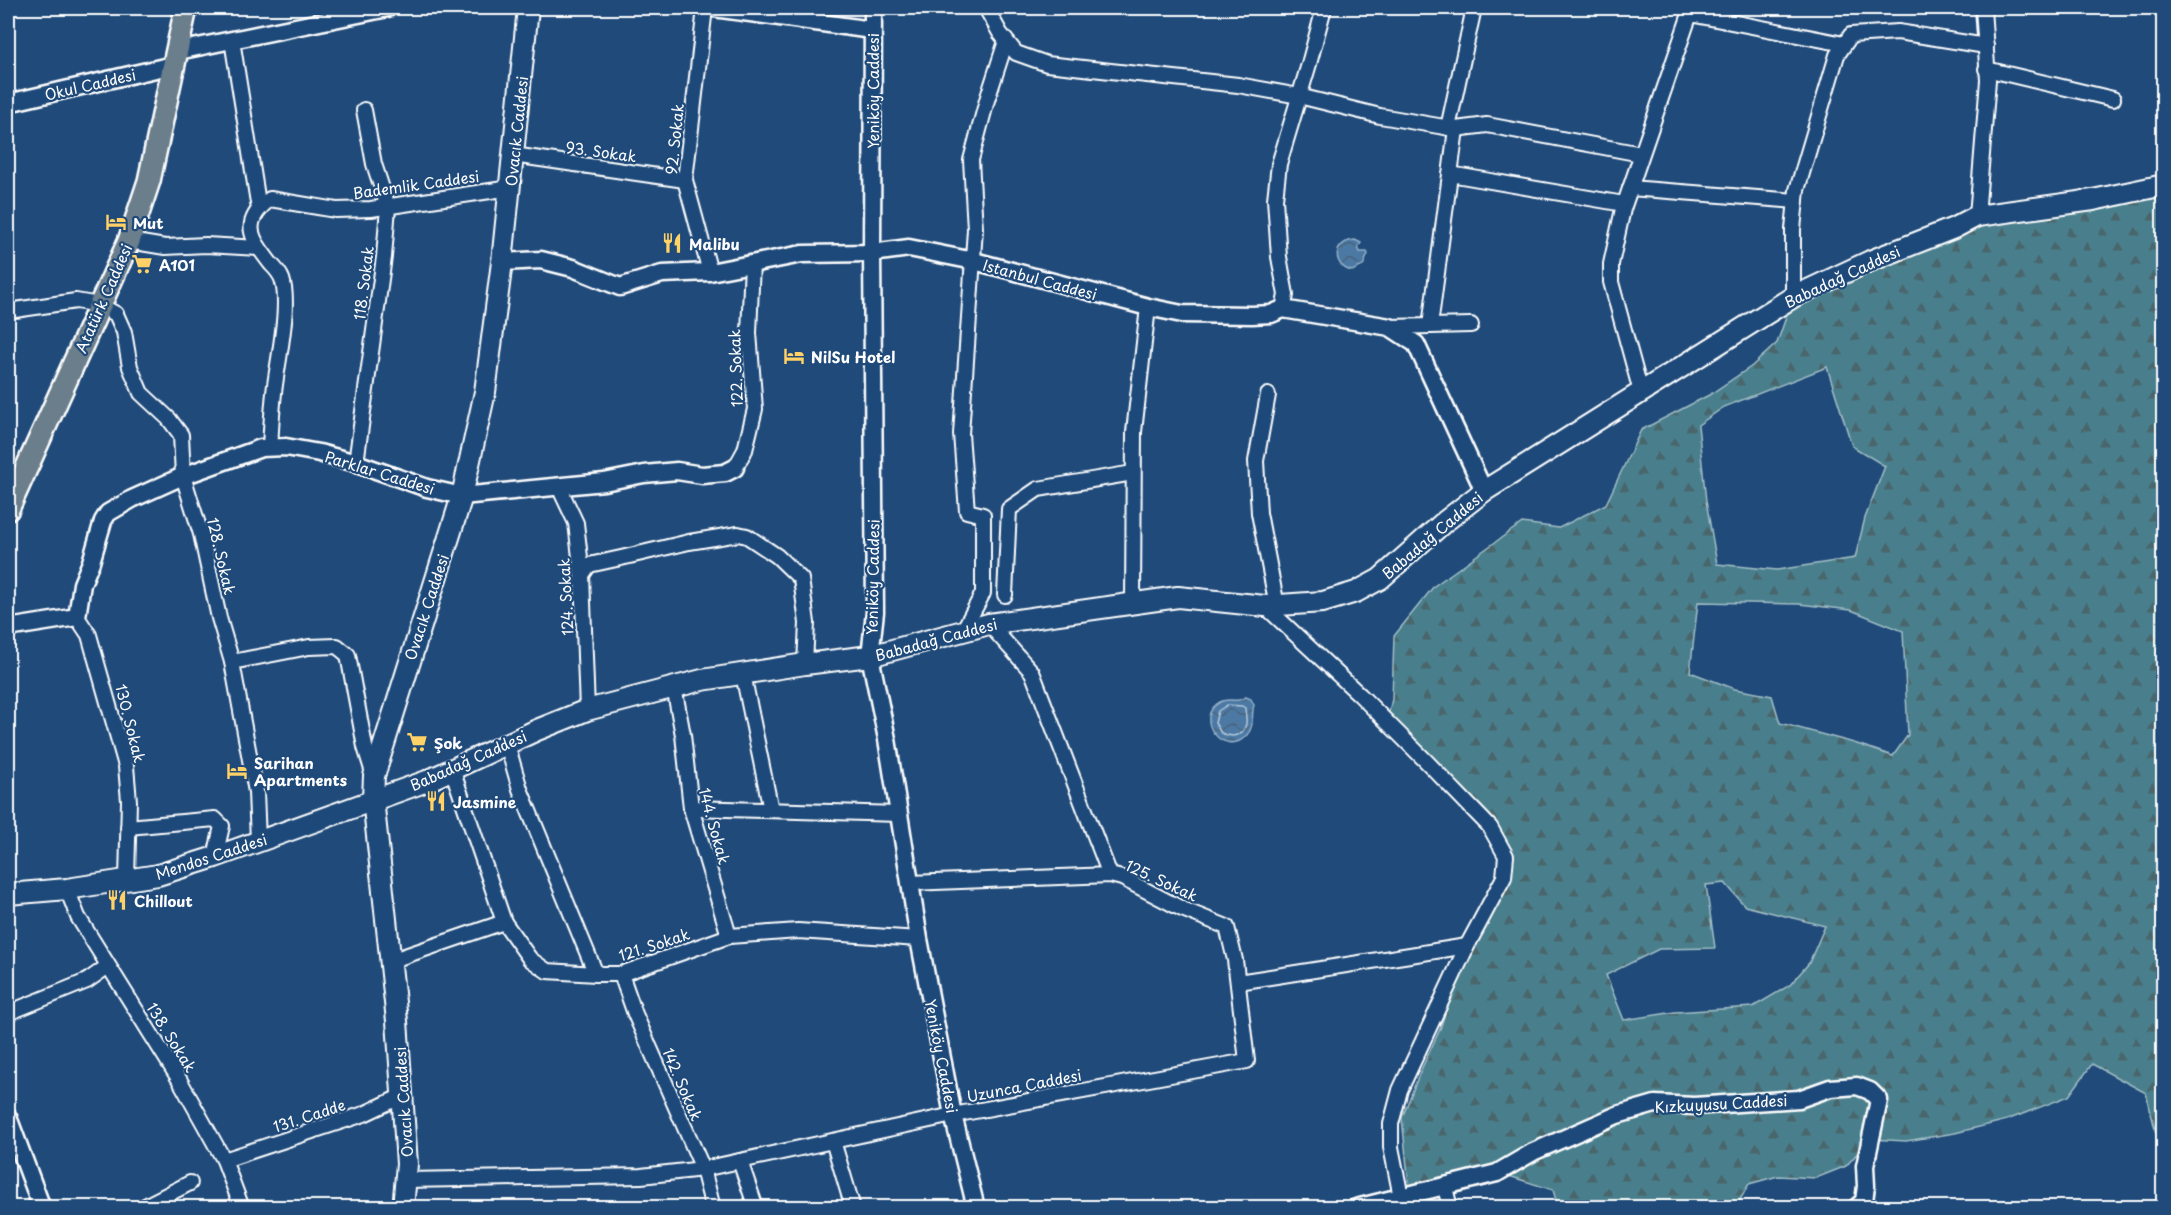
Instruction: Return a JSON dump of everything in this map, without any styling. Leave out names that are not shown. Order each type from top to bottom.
[{"type":"main road","name":"Atatürk Caddesi","points":[[8,509],[129,241],[149,181],[186,8]]},
{"type":"main road","name":"Ovacık Caddesi","points":[[403,1208],[407,1164],[390,961],[373,799],[374,776],[462,496],[485,392],[502,262],[528,8]]},
{"type":"main road","name":"Babadağ Caddesi","points":[[373,799],[427,781],[586,710],[674,687],[805,664],[870,656],[989,624],[1133,603],[1178,597],[1271,606],[1323,602],[1356,592],[1380,579],[1443,523],[1484,491],[1793,297],[1870,261],[1954,228],[1977,216],[2093,200],[2163,184]]},
{"type":"main road","name":"Mendos Caddesi","points":[[8,894],[67,889],[158,875],[373,799]]},
{"type":"street","name":"Okul Caddesi","points":[[8,103],[176,58],[232,40],[320,20],[388,8]]},
{"type":"street","name":"92. Sokak","points":[[705,8],[685,180],[710,272]]},
{"type":"street","points":[[714,8],[872,30]]},
{"type":"street","name":"Yeniköy Caddesi","points":[[873,8],[874,612],[870,656],[887,739],[919,939],[953,1116],[976,1208]]},
{"type":"street","points":[[986,8],[1016,53],[1047,64],[1226,83],[1299,96],[1380,116],[1452,128],[1487,124],[1641,154]]},
{"type":"street","points":[[1284,309],[1286,295],[1279,256],[1275,199],[1279,164],[1324,8]]},
{"type":"street","points":[[1430,326],[1450,174],[1452,128],[1474,8]]},
{"type":"street","points":[[1977,216],[1988,80],[1983,8]]},
{"type":"street","points":[[1641,392],[1611,282],[1611,264],[1624,204],[1691,10],[1844,44]]},
{"type":"street","points":[[1793,297],[1793,229],[1797,190],[1837,55],[1844,44],[1851,35],[1898,32],[1986,46]]},
{"type":"street","points":[[232,40],[258,209],[252,219],[251,234],[282,278],[285,302],[273,396],[270,448]]},
{"type":"street","points":[[963,631],[983,593],[983,514],[967,511],[961,434],[974,261],[975,229],[971,160],[1006,41]]},
{"type":"street","points":[[1986,69],[2113,99]]},
{"type":"street","name":"118. Sokak","points":[[356,463],[388,207],[374,164],[364,110]]},
{"type":"street","name":"93. Sokak","points":[[513,155],[685,180]]},
{"type":"street","points":[[1450,174],[1624,204]]},
{"type":"street","name":"Bademlik Caddesi","points":[[258,209],[270,200],[336,210],[388,207],[510,188]]},
{"type":"street","points":[[1630,188],[1796,201]]},
{"type":"street","points":[[129,241],[165,247],[206,244],[259,248]]},
{"type":"street","name":"Istanbul Caddesi","points":[[502,262],[541,260],[573,268],[620,287],[662,274],[710,272],[802,254],[872,254],[909,248],[974,261],[1182,314],[1271,314],[1284,309],[1390,327],[1416,344],[1484,491]]},
{"type":"street","name":"122. Sokak","points":[[735,468],[745,450],[755,409],[749,333],[752,263]]},
{"type":"street","points":[[8,311],[76,301],[99,305]]},
{"type":"street","name":"128. Sokak","points":[[99,305],[116,314],[124,332],[130,367],[141,393],[169,419],[181,435],[183,476],[201,534],[219,618],[232,662],[256,792],[258,841]]},
{"type":"street","points":[[1133,603],[1134,432],[1148,307]]},
{"type":"street","points":[[1390,327],[1471,325]]},
{"type":"street","points":[[1268,395],[1256,460],[1259,513],[1271,606],[1490,827],[1506,856],[1504,877],[1467,946],[1401,1090],[1391,1124],[1391,1147],[1401,1197]]},
{"type":"street","name":"Parklar Caddesi","points":[[77,617],[82,584],[92,562],[103,521],[108,513],[132,499],[183,476],[261,448],[286,447],[356,463],[427,488],[462,496],[604,482],[644,474],[677,471],[702,475],[725,473],[735,468]]},
{"type":"street","points":[[1005,595],[1009,509],[1038,489],[1133,473]]},
{"type":"street","name":"124. Sokak","points":[[559,487],[576,523],[582,575],[586,710]]},
{"type":"street","points":[[582,575],[590,565],[689,542],[738,534],[747,536],[777,555],[801,579],[807,623],[805,664]]},
{"type":"street","points":[[8,628],[77,617]]},
{"type":"street","name":"130. Sokak","points":[[77,617],[89,635],[126,766],[127,879]]},
{"type":"street","points":[[989,624],[1032,672],[1110,875]]},
{"type":"street","points":[[232,662],[309,647],[337,646],[348,655],[365,747],[374,776]]},
{"type":"street","points":[[743,674],[771,810]]},
{"type":"street","name":"144. Sokak","points":[[674,687],[683,735],[691,808],[729,936]]},
{"type":"street","points":[[507,744],[520,789],[596,974]]},
{"type":"street","name":"121. Sokak","points":[[452,769],[504,922],[530,959],[548,971],[621,974],[729,936],[798,931],[919,939]]},
{"type":"street","points":[[691,808],[899,814]]},
{"type":"street","points":[[128,827],[215,819],[222,826],[214,857]]},
{"type":"street","name":"125. Sokak","points":[[910,883],[1110,875],[1122,878],[1182,909],[1227,927],[1238,982],[1247,1061]]},
{"type":"street","name":"138. Sokak","points":[[67,889],[78,917],[179,1079],[224,1160],[242,1208]]},
{"type":"street","points":[[390,961],[504,922]]},
{"type":"street","points":[[1238,982],[1467,946]]},
{"type":"street","points":[[8,1013],[87,981],[108,966]]},
{"type":"street","name":"142. Sokak","points":[[621,974],[635,1014],[703,1169],[713,1208]]},
{"type":"street","name":"Uzunca Caddesi","points":[[405,1180],[640,1176],[703,1169],[953,1116],[1247,1061]]},
{"type":"street","name":"Kızkuyusu Caddesi","points":[[1356,1208],[1497,1173],[1533,1152],[1617,1115],[1655,1104],[1694,1106],[1799,1099],[1830,1088],[1857,1086],[1870,1091],[1879,1100],[1865,1166],[1866,1186],[1862,1205]]},
{"type":"street","name":"131. Cadde","points":[[224,1160],[364,1114],[402,1096]]},
{"type":"street","points":[[8,1117],[42,1208]]},
{"type":"street","points":[[833,1141],[853,1208]]},
{"type":"street","points":[[740,1161],[756,1208]]},
{"type":"street","points":[[141,1208],[190,1183]]},
{"type":"street","points":[[1445,1187],[1450,1208]]},
{"type":"green space","points":[[2163,185],[2163,1161],[2146,1093],[2092,1064],[2069,1096],[2007,1120],[1955,1133],[1906,1141],[1870,1139],[1846,1166],[1816,1178],[1778,1176],[1749,1184],[1736,1207],[1558,1207],[1553,1190],[1487,1169],[1409,1186],[1402,1118],[1440,1029],[1467,946],[1504,877],[1498,840],[1387,721],[1392,699],[1394,636],[1434,586],[1522,523],[1559,528],[1606,504],[1641,430],[1709,395],[1752,366],[1777,343],[1793,297],[1954,228]],"holes":[[[1827,367],[1852,446],[1885,466],[1865,518],[1855,558],[1777,570],[1717,564],[1706,501],[1698,425],[1724,407]],[[1698,602],[1799,604],[1851,610],[1903,631],[1908,735],[1893,756],[1780,723],[1772,696],[1735,689],[1690,672]],[[1725,883],[1745,906],[1825,926],[1809,963],[1790,985],[1753,1007],[1675,1012],[1624,1020],[1606,975],[1659,949],[1715,948],[1706,885]]]},
{"type":"water","points":[[1355,240],[1361,243],[1358,247],[1360,252],[1368,254],[1363,266],[1352,271],[1341,264],[1337,254],[1342,245]]},
{"type":"water","points":[[1246,697],[1251,699],[1254,705],[1252,724],[1247,735],[1238,741],[1229,743],[1221,740],[1210,726],[1209,717],[1212,709],[1222,701],[1239,700]]},
{"type":"place","name":"Mut","points":[[116,222]]},
{"type":"place","name":"Malibu","points":[[672,243]]},
{"type":"place","name":"A101","points":[[142,264]]},
{"type":"place","name":"NilSu Hotel","points":[[794,356]]},
{"type":"place","name":"Şok","points":[[417,742]]},
{"type":"place","name":"Sarihan Apartments","points":[[237,771]]},
{"type":"place","name":"Jasmine","points":[[436,801]]},
{"type":"place","name":"Chillout","points":[[117,900]]}]
